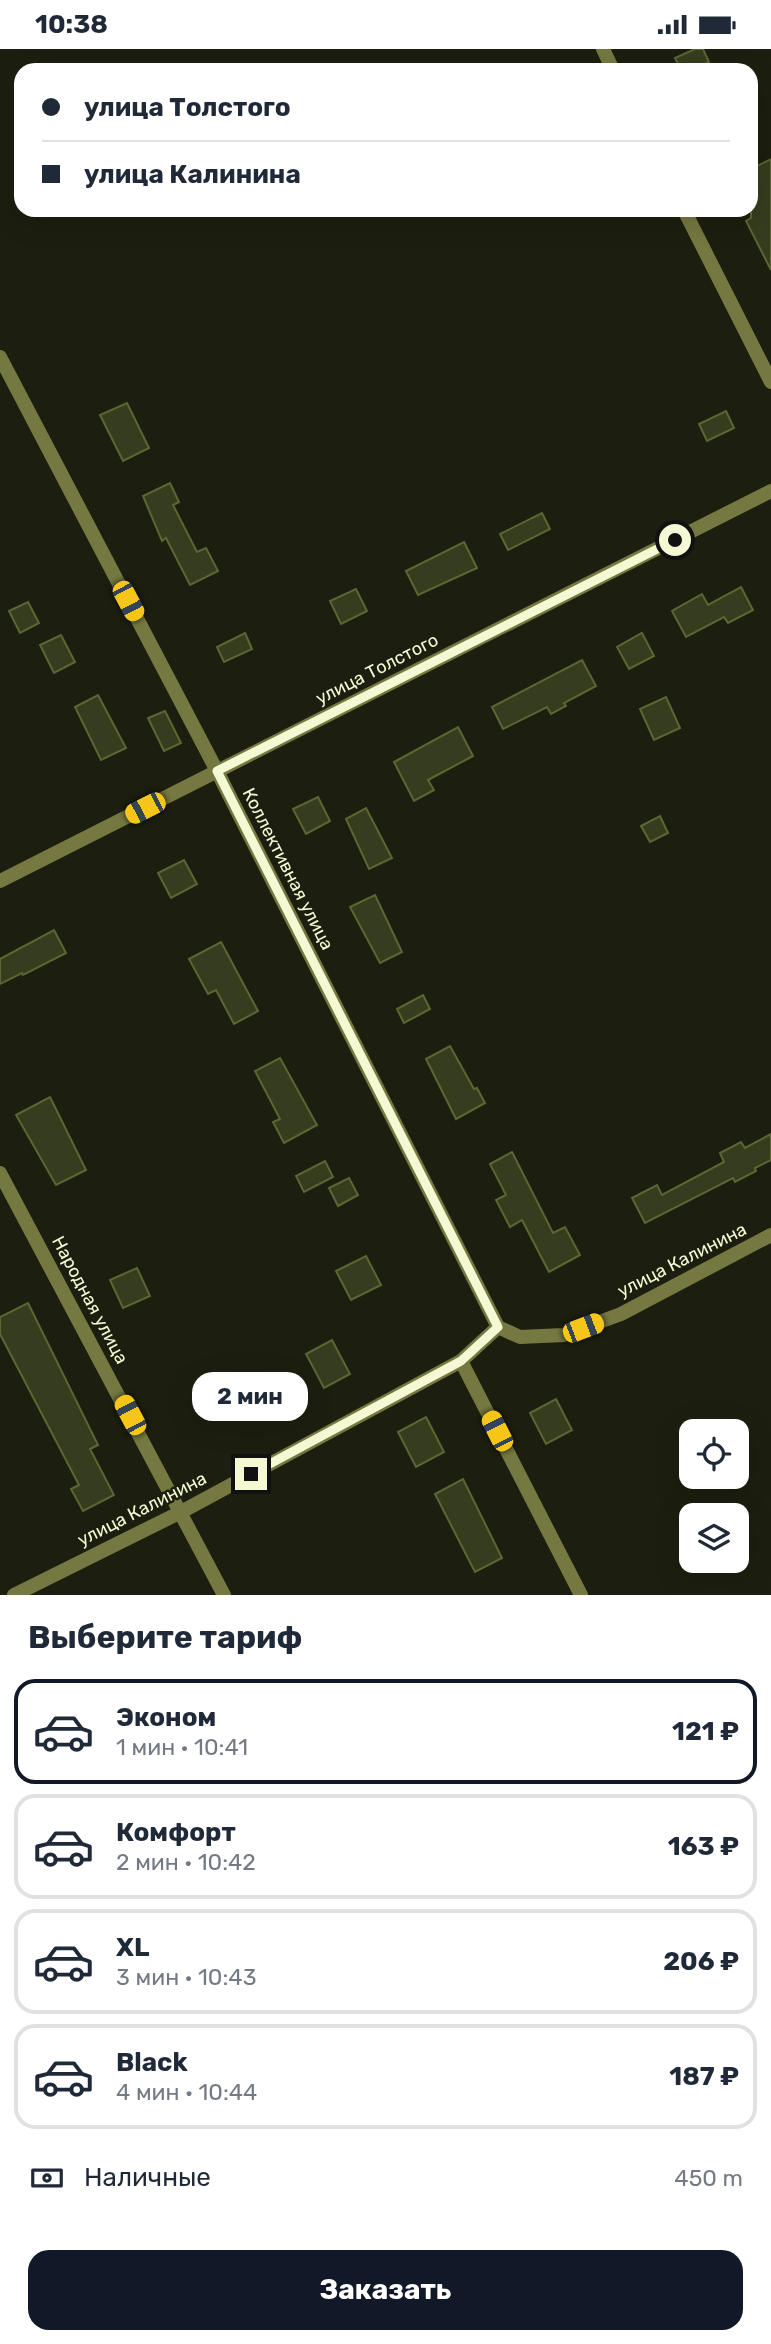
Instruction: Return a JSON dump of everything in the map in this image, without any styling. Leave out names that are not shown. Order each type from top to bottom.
[{"type":"street","points":[[688,217],[771,381]]},
{"type":"street","name":"Коллективная улица","points":[[0,357],[217,771],[498,1327]]},
{"type":"street","name":"улица Толстого","points":[[0,881],[771,491]]},
{"type":"street","name":"Народная улица","points":[[0,1173],[224,1595]]},
{"type":"street","name":"улица Калинина","points":[[14,1595],[181,1511],[461,1361],[498,1327],[520,1337],[564,1335],[621,1314],[771,1235]]},
{"type":"street","points":[[461,1361],[581,1595]]},
{"type":"building","points":[[695,49],[703,49],[709,62],[678,63],[675,58]]},
{"type":"building","points":[[771,159],[771,270],[746,221],[751,217],[758,217],[758,166]]},
{"type":"building","points":[[127,403],[149,448],[123,461],[100,415]]},
{"type":"building","points":[[726,411],[734,428],[707,441],[699,424]]},
{"type":"building","points":[[170,483],[179,502],[173,505],[197,552],[206,548],[218,571],[190,585],[166,538],[162,541],[143,496]]},
{"type":"building","points":[[542,513],[550,529],[508,550],[500,534]]},
{"type":"building","points":[[464,542],[477,568],[418,595],[406,571]]},
{"type":"building","points":[[741,587],[753,610],[728,623],[724,617],[686,637],[672,611],[702,594],[708,605]]},
{"type":"building","points":[[356,589],[367,611],[341,624],[330,601]]},
{"type":"building","points":[[28,602],[39,623],[20,633],[9,611]]},
{"type":"building","points":[[245,633],[252,649],[224,662],[217,647]]},
{"type":"building","points":[[642,633],[654,656],[629,669],[617,647]]},
{"type":"building","points":[[61,635],[75,662],[54,673],[40,645]]},
{"type":"building","points":[[582,660],[596,686],[564,703],[566,706],[551,714],[547,707],[503,729],[492,707]]},
{"type":"building","points":[[98,695],[126,748],[101,760],[75,707]]},
{"type":"building","points":[[666,697],[680,728],[654,740],[640,709]]},
{"type":"building","points":[[165,711],[181,743],[164,751],[148,718]]},
{"type":"building","points":[[458,727],[473,756],[428,780],[434,790],[414,801],[394,762]]},
{"type":"building","points":[[318,797],[330,821],[306,834],[293,809]]},
{"type":"building","points":[[366,808],[392,858],[369,869],[346,819]]},
{"type":"building","points":[[660,816],[668,833],[650,842],[641,826]]},
{"type":"building","points":[[184,860],[197,884],[171,898],[158,873]]},
{"type":"building","points":[[375,895],[402,952],[380,963],[350,907]]},
{"type":"building","points":[[54,930],[66,953],[0,984],[0,959]]},
{"type":"building","points":[[221,942],[258,1011],[234,1024],[216,990],[208,994],[189,959]]},
{"type":"building","points":[[423,995],[430,1009],[404,1023],[397,1009]]},
{"type":"building","points":[[450,1046],[485,1103],[456,1119],[426,1059]]},
{"type":"building","points":[[280,1058],[317,1125],[284,1143],[273,1122],[280,1119],[255,1071]]},
{"type":"building","points":[[50,1097],[86,1170],[56,1185],[16,1115]]},
{"type":"building","points":[[771,1134],[771,1160],[755,1168],[756,1171],[735,1182],[733,1178],[645,1223],[632,1198],[657,1185],[662,1195],[724,1162],[720,1153],[741,1142],[745,1148]]},
{"type":"building","points":[[512,1152],[553,1233],[565,1227],[580,1255],[549,1272],[522,1220],[510,1227],[496,1200],[506,1195],[490,1164]]},
{"type":"building","points":[[325,1161],[333,1177],[304,1192],[296,1176]]},
{"type":"building","points":[[349,1178],[358,1195],[338,1206],[329,1188]]},
{"type":"building","points":[[366,1256],[381,1285],[351,1300],[336,1271]]},
{"type":"building","points":[[137,1268],[150,1296],[123,1308],[110,1280]]},
{"type":"building","points":[[28,1303],[98,1445],[90,1449],[114,1495],[83,1511],[71,1489],[79,1485],[0,1334],[0,1317]]},
{"type":"building","points":[[332,1340],[350,1374],[324,1388],[306,1354]]},
{"type":"building","points":[[556,1399],[572,1430],[546,1444],[530,1413]]},
{"type":"building","points":[[426,1417],[444,1452],[416,1467],[398,1432]]},
{"type":"building","points":[[463,1479],[502,1558],[475,1572],[435,1494]]},
{"type":"route","points":[[251,1474],[461,1361],[498,1327],[217,771],[675,540]]}]
